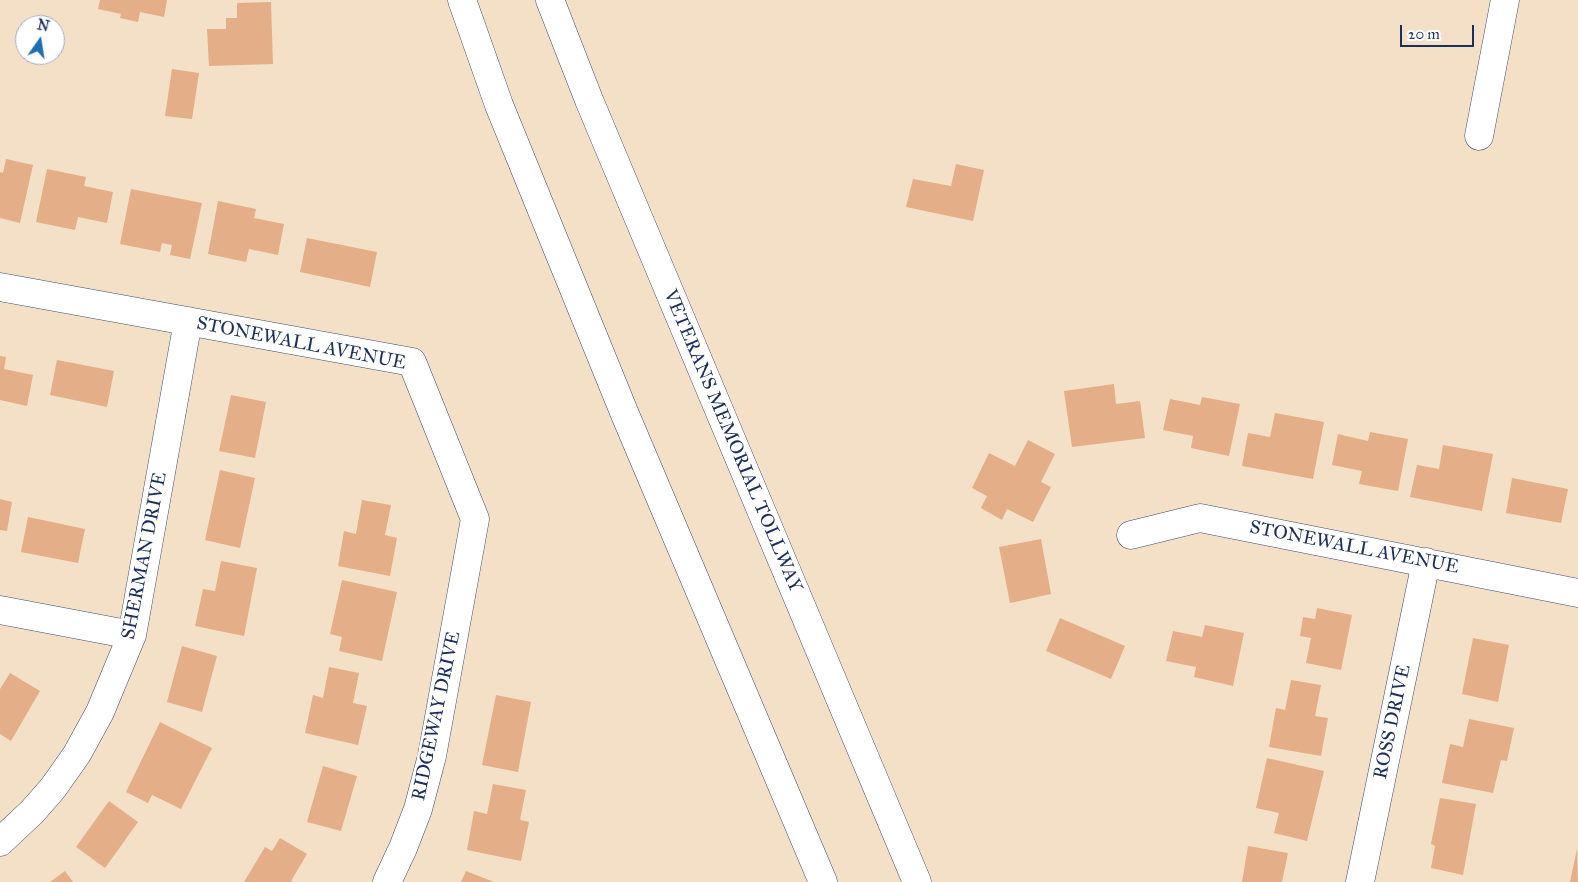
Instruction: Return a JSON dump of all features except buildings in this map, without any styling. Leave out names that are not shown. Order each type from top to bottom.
[{"type":"main road","points":[[462,0],[500,105],[624,412],[823,882]]},
{"type":"main road","name":"VETERANS MEMORIAL TOLLWAY","points":[[550,0],[589,100],[917,882]]},
{"type":"main road","points":[[1479,136],[1505,0]]},
{"type":"main road","name":"STONEWALL AVENUE","points":[[0,287],[412,362],[475,520],[459,605]]},
{"type":"main road","name":"SHERMAN DRIVE","points":[[0,842],[32,812],[53,788],[77,754],[100,712],[132,635],[188,321]]},
{"type":"main road","name":"STONEWALL AVENUE","points":[[1131,535],[1200,518],[1578,593]]},
{"type":"main road","name":"ROSS DRIVE","points":[[1360,882],[1426,562]]},
{"type":"main road","name":"RIDGEWAY DRIVE","points":[[387,882],[418,810],[432,756],[459,605]]},
{"type":"main road","points":[[0,610],[132,635]]}]
